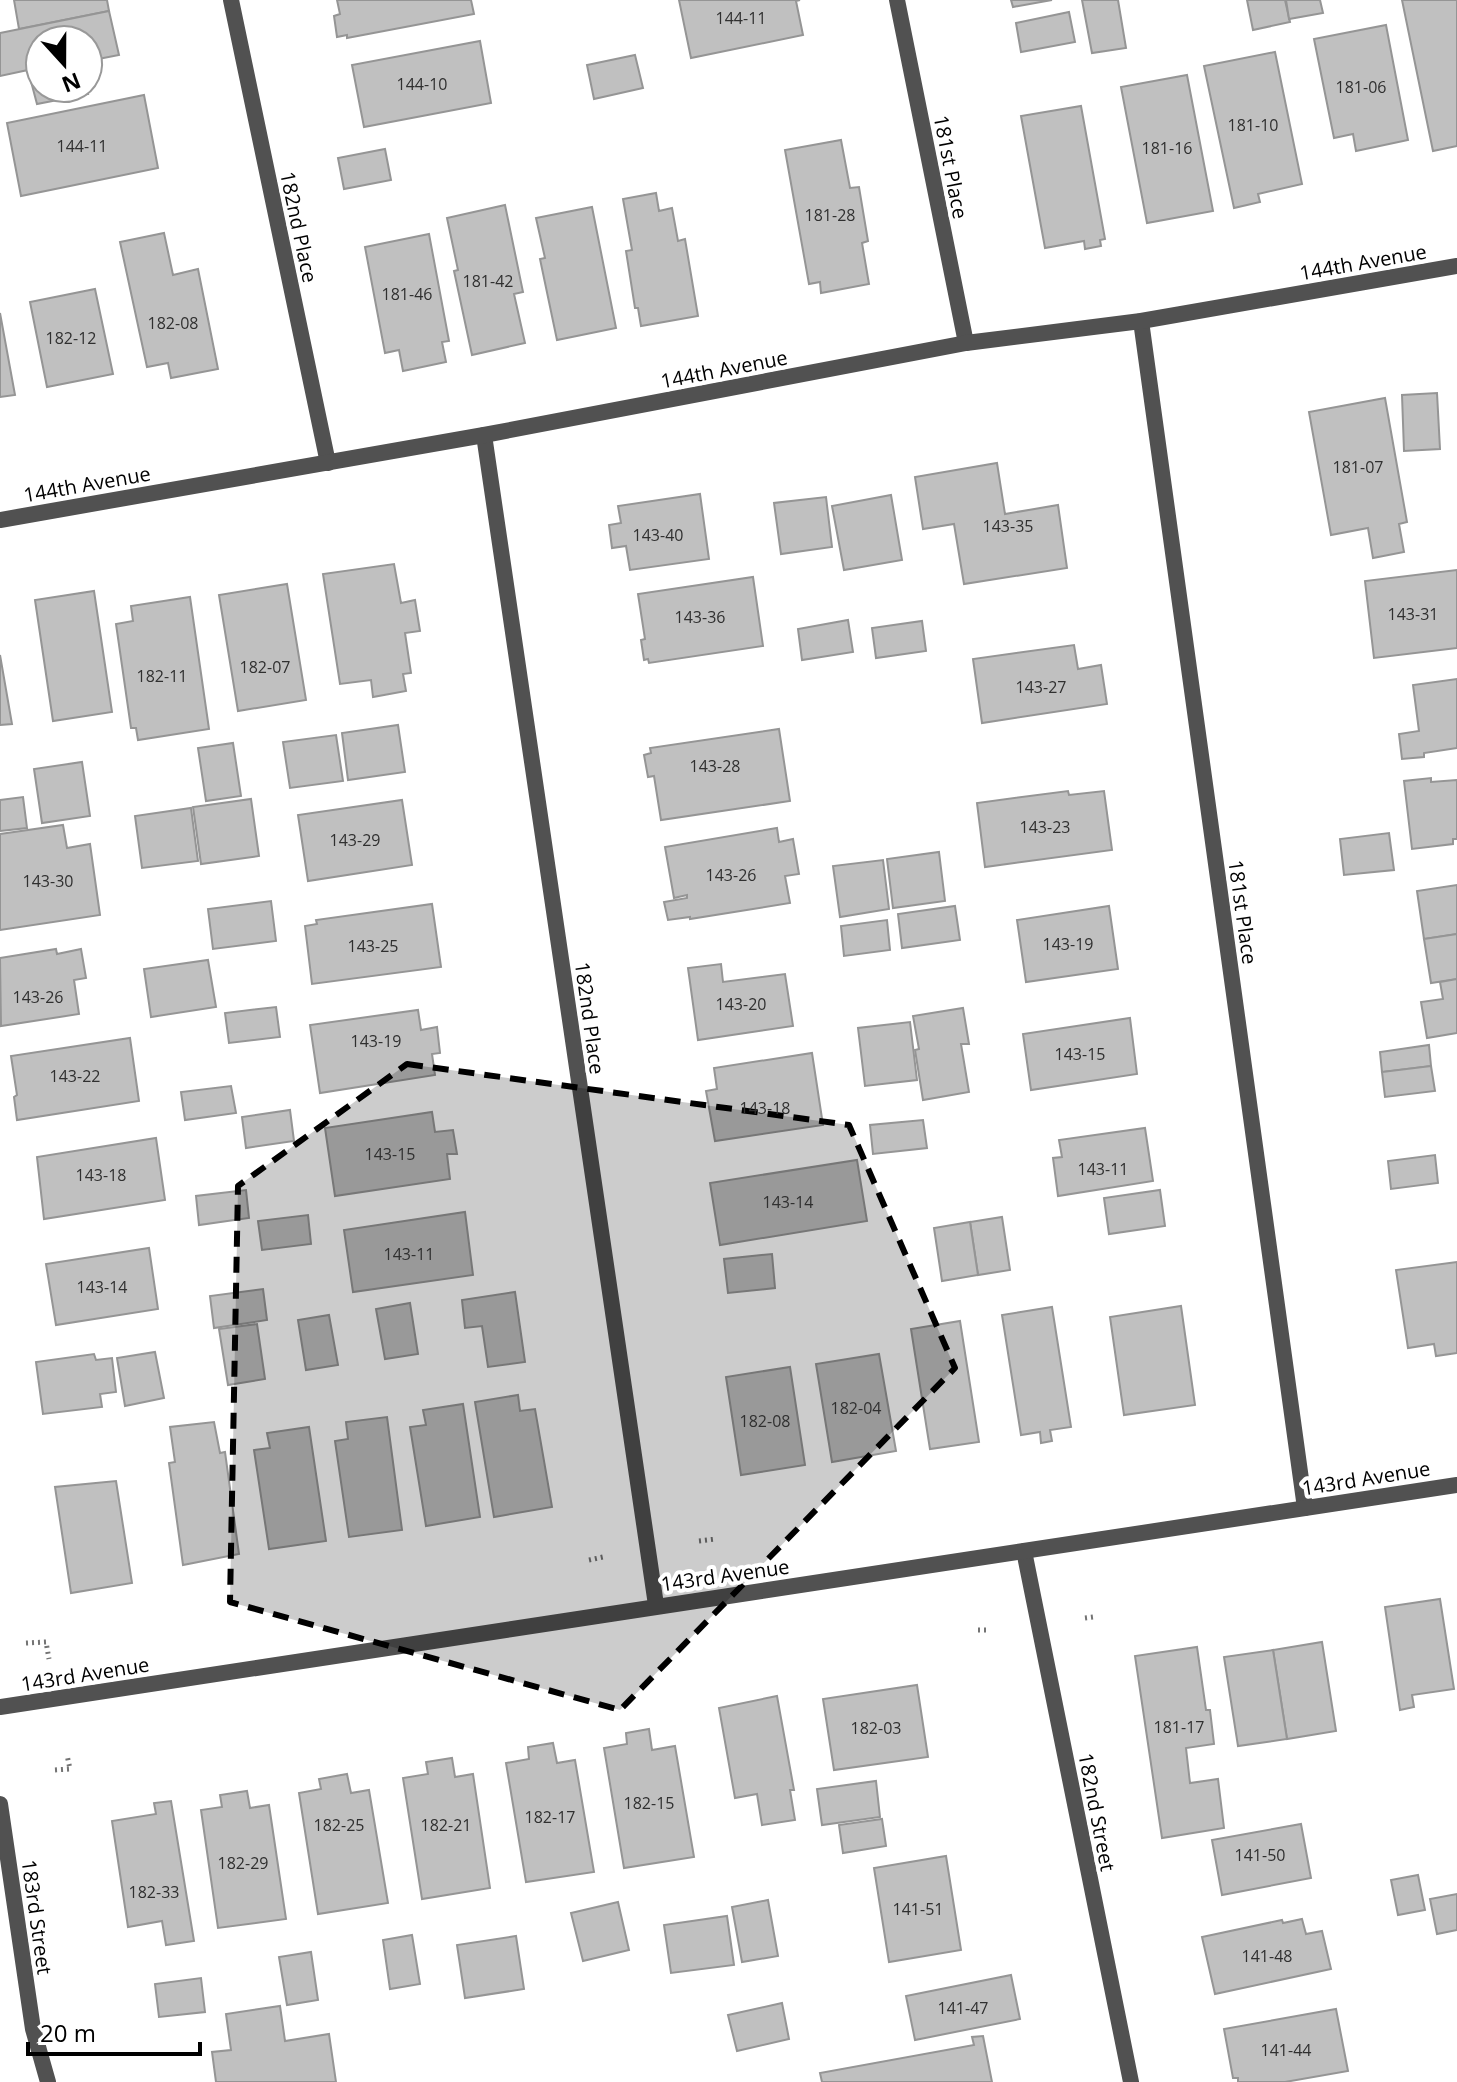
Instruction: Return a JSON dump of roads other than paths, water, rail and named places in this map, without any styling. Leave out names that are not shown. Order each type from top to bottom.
[{"type":"street","name":"182nd Place","points":[[231,0],[328,463]]},
{"type":"street","name":"181st Place","points":[[897,0],[966,343]]},
{"type":"street","name":"144th Avenue","points":[[0,520],[484,435],[966,343],[1141,321],[1457,266]]},
{"type":"street","name":"181st Place","points":[[1141,321],[1305,1508]]},
{"type":"street","name":"182nd Place","points":[[484,435],[656,1605]]},
{"type":"street","name":"143rd Avenue","points":[[0,1707],[1457,1485]]},
{"type":"street","name":"182nd Street","points":[[1024,1551],[1131,2082]]},
{"type":"street","name":"183rd Street","points":[[0,1804],[33,2029],[48,2082]]}]
